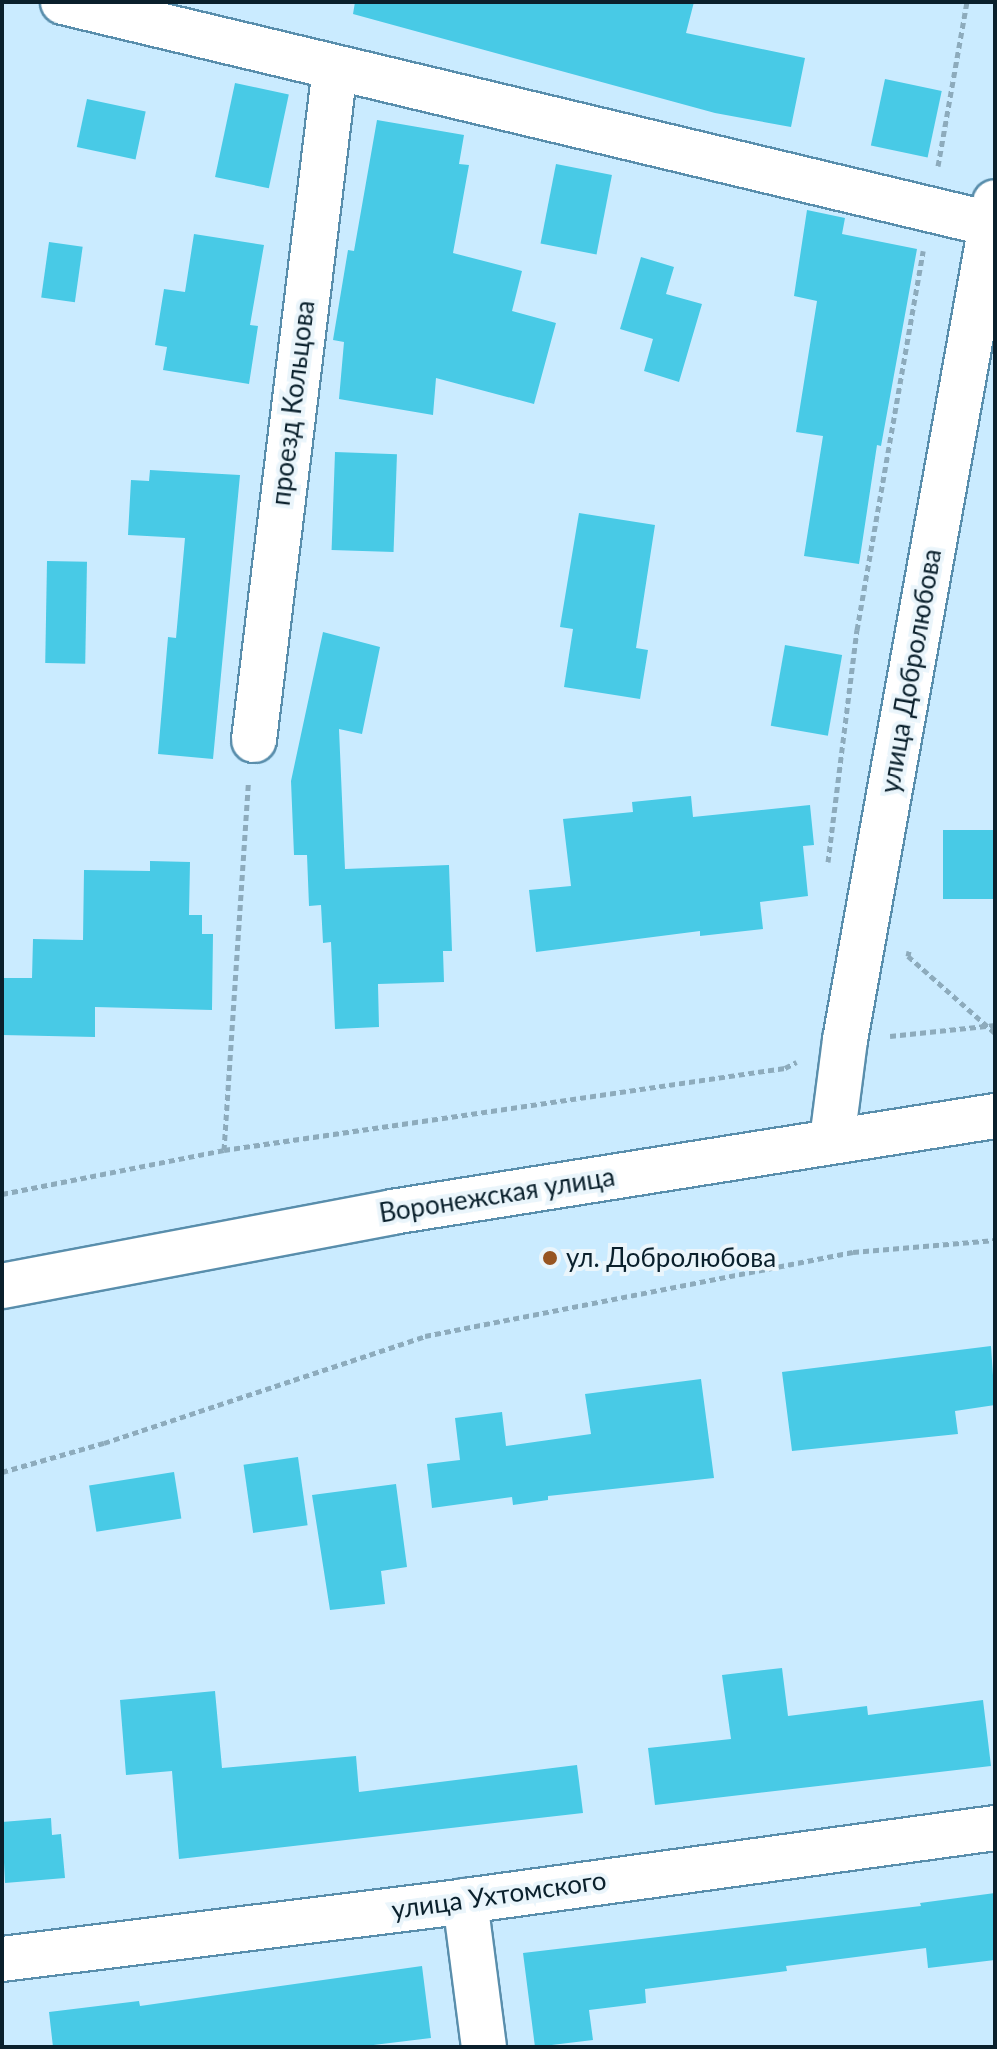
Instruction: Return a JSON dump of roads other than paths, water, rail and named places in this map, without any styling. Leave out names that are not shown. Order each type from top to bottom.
[{"type":"street","points":[[63,2],[930,210],[994,217]]},
{"type":"street","name":"проезд Кольцова","points":[[254,740],[335,68]]},
{"type":"street","name":"улица Добролюбова","points":[[832,1140],[845,1040],[994,217]]},
{"type":"street","name":"Воронежская улица","points":[[2,1286],[392,1212],[995,1116]]},
{"type":"street","name":"улица Ухтомского","points":[[2,1959],[465,1901],[995,1828]]},
{"type":"street","points":[[465,1901],[484,2047]]},
{"type":"place","name":"ул. Добролюбова","points":[[550,1258]]}]
